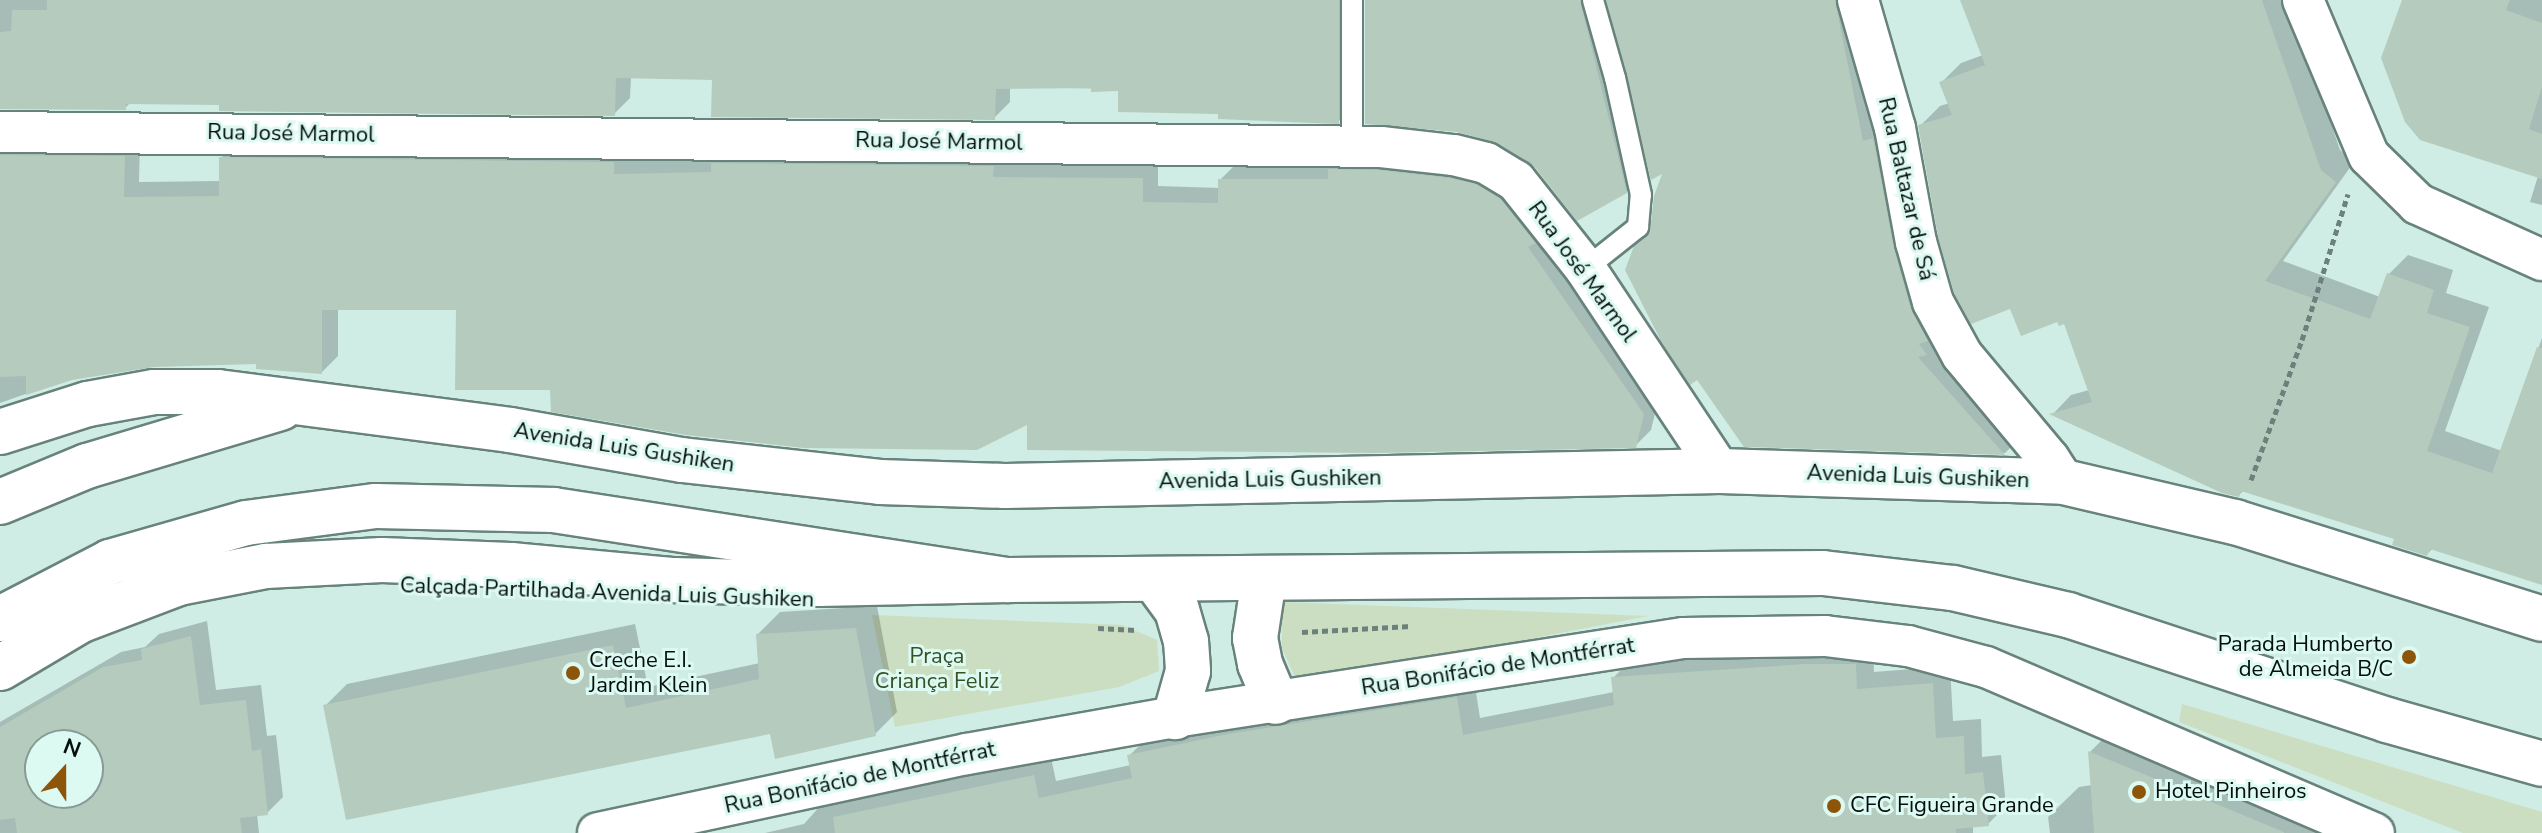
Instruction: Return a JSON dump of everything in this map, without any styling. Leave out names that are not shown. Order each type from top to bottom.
[{"type":"main road","points":[[0,432],[88,404],[154,392],[218,392],[302,402]]},
{"type":"main road","name":"Avenida Luis Gushiken","points":[[0,502],[87,466],[302,402],[510,430],[682,460],[880,482],[1005,486],[1720,471],[2064,482],[2235,522],[2542,619]]},
{"type":"main road","points":[[0,619],[110,562],[246,523],[376,506],[554,510],[1008,580]]},
{"type":"main road","points":[[0,668],[79,621],[179,583],[266,566],[382,560],[511,565],[674,580],[819,584],[1823,573],[1953,588],[2068,615],[2387,720],[2542,764]]},
{"type":"main road","points":[[1264,579],[1255,638],[1260,664],[1276,702]]},
{"type":"main road","points":[[1155,580],[1177,610],[1186,641],[1188,671],[1175,717]]},
{"type":"street","name":"Rua Baltazar de Sá","points":[[1858,0],[1895,128],[1916,242],[1933,302],[1962,355],[2049,459],[2064,482]]},
{"type":"street","points":[[2303,0],[2369,156],[2418,204],[2508,248],[2542,260]]},
{"type":"street","name":"Rua José Marmol","points":[[0,132],[1352,148],[1454,155],[1486,163],[1516,181],[1585,269],[1720,471]]},
{"type":"street","name":"Rua Bonifácio de Montférrat","points":[[598,833],[967,754],[1175,717],[1683,638],[1839,637],[1908,646],[1986,667],[2374,833]]},
{"type":"lane","points":[[1352,0],[1352,148]]},
{"type":"lane","points":[[1585,269],[1638,227],[1641,195],[1619,92],[1593,0]]},
{"type":"path","points":[[2235,522],[2302,340],[2364,145]]},
{"type":"path","points":[[1094,628],[1140,630]]},
{"type":"green space","points":[[1281,602],[1648,616],[1298,684],[1282,648]]},
{"type":"green space","name":"Praça Criança Feliz","points":[[872,615],[1122,625],[1157,640],[1159,671],[1119,687],[895,727]]},
{"type":"green space","points":[[2182,704],[2542,812],[2542,833],[2463,833],[2179,722]]},
{"type":"building","points":[[47,0],[1339,0],[1339,124],[1218,119],[1218,114],[1118,112],[1118,91],[1091,92],[1091,88],[996,89],[995,120],[711,117],[712,80],[616,78],[615,116],[219,111],[219,105],[126,104],[126,110],[0,109],[0,32],[11,31],[12,10],[47,10]]},
{"type":"building","points":[[1365,0],[1580,0],[1627,193],[1577,221],[1534,166],[1497,143],[1457,132],[1365,124]]},
{"type":"building","points":[[1606,0],[1835,0],[1863,141],[1873,138],[1894,248],[1911,309],[1928,341],[1919,344],[1927,355],[1918,357],[2005,455],[1744,447],[1697,380],[1690,385],[1661,341],[1625,270],[1634,246],[1650,233],[1654,196],[1662,174],[1651,180]]},
{"type":"building","points":[[1960,0],[2262,0],[2321,170],[2336,182],[2265,281],[2370,319],[2387,273],[2434,290],[2427,313],[2470,327],[2427,451],[2492,473],[2537,347],[2542,348],[2542,585],[2430,549],[2427,556],[2392,545],[2394,539],[2241,491],[2239,497],[2222,493],[2049,414],[2092,402],[2064,324],[2059,326],[2057,322],[2021,336],[2010,309],[1971,324],[1954,293],[1938,237],[1918,125],[1952,115],[1939,82],[1985,65]]},
{"type":"building","points":[[2402,0],[2510,0],[2506,10],[2542,23],[2542,87],[2529,129],[2542,134],[2542,179],[2420,140],[2405,122],[2381,58]]},
{"type":"building","points":[[0,155],[125,156],[124,197],[219,196],[219,157],[614,162],[614,174],[711,172],[711,163],[994,166],[993,177],[1143,178],[1143,202],[1218,203],[1218,179],[1328,179],[1328,169],[1380,170],[1450,178],[1477,184],[1501,199],[1536,243],[1528,247],[1644,414],[1636,448],[1376,453],[1027,450],[1027,425],[977,450],[804,448],[686,435],[551,412],[550,390],[455,390],[456,310],[322,310],[322,374],[256,369],[256,364],[154,367],[72,380],[26,395],[26,376],[0,377]]},
{"type":"building","points":[[856,628],[876,736],[775,759],[770,734],[346,820],[323,705],[613,645],[626,708],[759,679],[756,634]]},
{"type":"building","points":[[191,636],[200,705],[246,700],[252,751],[261,749],[268,815],[240,818],[242,833],[17,833],[15,818],[0,820],[0,727],[103,667],[142,660],[141,649]]},
{"type":"building","points":[[1805,664],[1856,664],[1857,689],[1933,683],[1936,738],[1964,736],[1965,774],[1983,772],[1989,826],[1956,829],[1956,833],[835,833],[833,817],[1034,775],[1039,798],[1132,778],[1127,755],[1228,734],[1457,697],[1463,735],[1614,705],[1611,677]]},
{"type":"building","name":"Hotel Pinheiros","points":[[2088,751],[2284,832],[2284,833],[2094,833]]},
{"type":"place","name":"Parada Humberto de Almeida B/C","points":[[2409,657]]},
{"type":"place","name":"Creche E.I. Jardim Klein","points":[[573,673]]},
{"type":"place","name":"Hotel Pinheiros","points":[[2139,792]]},
{"type":"place","name":"CFC Figueira Grande","points":[[1834,806]]}]
